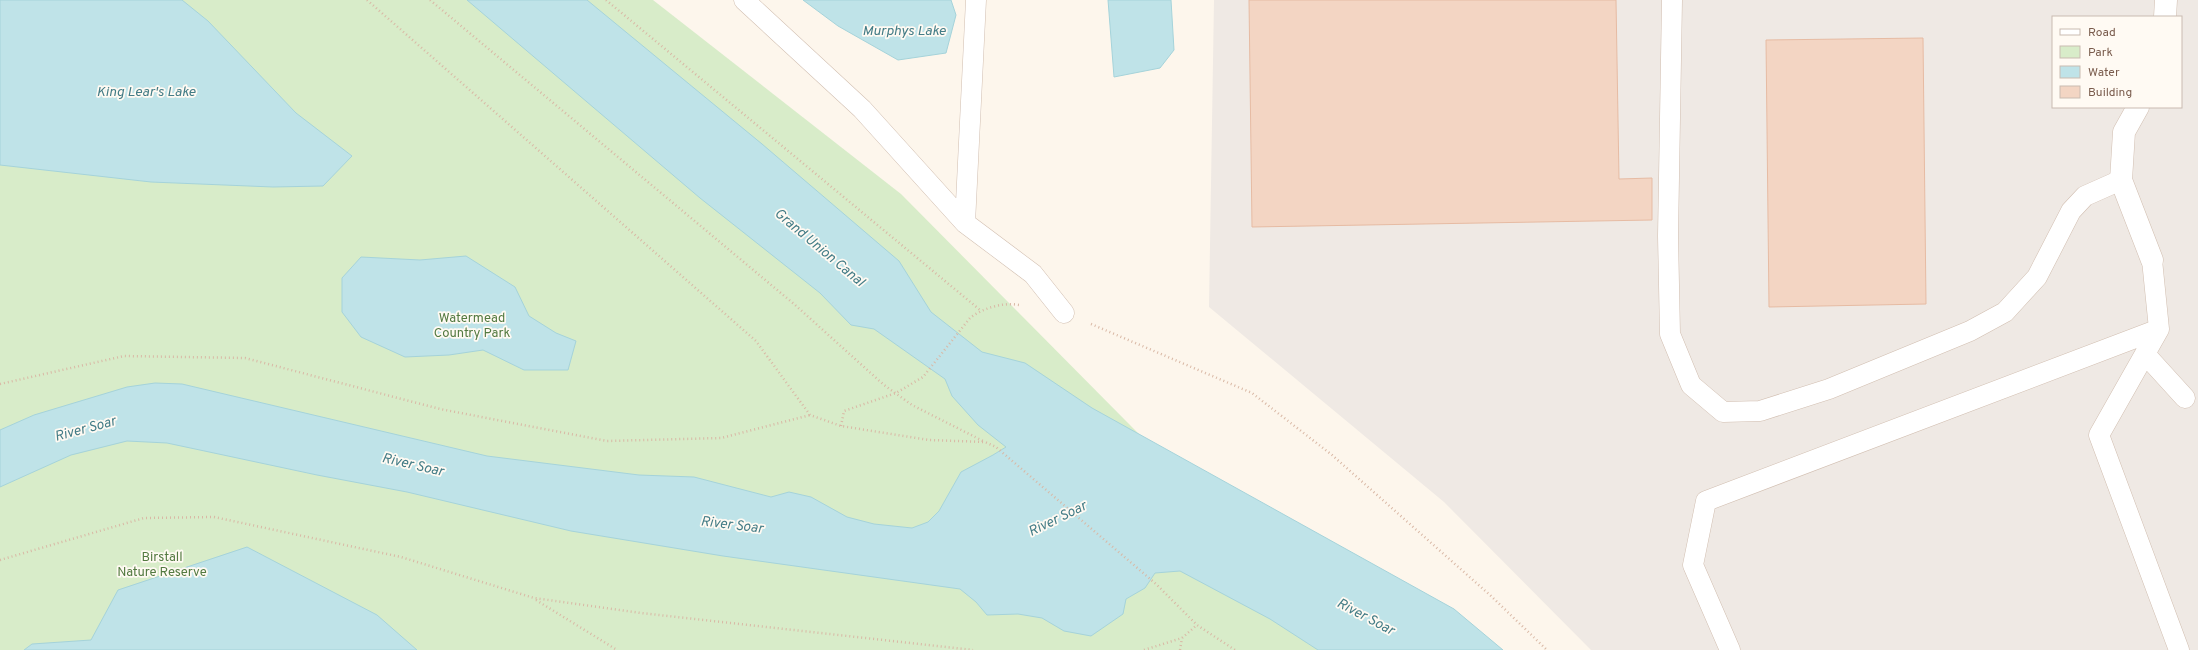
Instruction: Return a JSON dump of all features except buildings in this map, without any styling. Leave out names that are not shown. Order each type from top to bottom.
[{"type":"street","points":[[2165,16],[2166,0]]},
{"type":"street","points":[[2137,108],[2124,132],[2121,180],[2152,260]]},
{"type":"lane","points":[[744,0],[862,109],[966,223],[1033,274],[1064,313]]},
{"type":"lane","points":[[966,223],[976,0]]},
{"type":"lane","points":[[1672,0],[1668,236],[1670,334],[1691,386],[1723,412],[1760,411],[1829,389],[1970,331],[2005,312],[2037,277],[2072,211],[2085,196],[2121,180]]},
{"type":"lane","points":[[2152,260],[2159,329],[2099,435],[2179,650]]},
{"type":"lane","points":[[1730,650],[1693,565],[1706,501],[2159,329]]},
{"type":"lane","points":[[2145,354],[2185,398]]},
{"type":"path","points":[[367,0],[756,341],[810,414],[841,426],[928,440],[985,442]]},
{"type":"path","points":[[430,0],[794,304],[896,393],[912,405],[996,447],[1156,584],[1197,625],[1235,650]]},
{"type":"path","points":[[606,0],[980,310]]},
{"type":"path","points":[[841,426],[844,411],[896,393],[923,377],[970,318],[980,310],[1012,303],[1064,313],[1252,393],[1332,455],[1491,596],[1547,650]]},
{"type":"path","points":[[0,384],[124,356],[246,358],[440,409],[607,441],[721,438],[810,414]]},
{"type":"path","points":[[0,560],[144,518],[214,517],[401,557],[534,598],[641,613],[972,650]]},
{"type":"path","points":[[534,598],[617,650]]},
{"type":"path","points":[[1144,650],[1182,638],[1197,625]]},
{"type":"path","points":[[1180,650],[1182,638]]},
{"type":"shaded area","points":[[1214,0],[2198,0],[2198,650],[1591,650],[1444,502],[1209,307]]},
{"type":"green space","name":"Watermead Country Park","points":[[0,0],[653,0],[901,194],[1353,650],[0,650]]},
{"type":"water","name":"King Lear's Lake","points":[[0,0],[182,0],[208,21],[296,113],[352,156],[323,186],[273,187],[151,182],[0,165]]},
{"type":"water","points":[[467,0],[587,0],[762,144],[899,261],[931,312],[982,352],[1025,363],[1092,408],[1454,609],[1503,650],[1318,650],[1270,619],[1180,571],[1155,573],[1145,588],[1126,599],[1123,614],[1091,636],[1064,631],[1042,618],[1018,614],[987,615],[976,602],[960,589],[723,556],[571,531],[407,492],[317,475],[167,443],[127,441],[71,455],[0,487],[0,430],[34,415],[127,387],[155,383],[182,384],[487,456],[639,475],[694,477],[771,497],[789,492],[811,497],[847,517],[874,524],[912,528],[928,522],[939,511],[961,472],[1006,447],[978,425],[952,396],[945,379],[874,329],[851,325],[820,293],[700,198]]},
{"type":"water","name":"Murphys Lake","points":[[803,0],[951,0],[956,15],[946,53],[898,60],[838,26]]},
{"type":"water","points":[[1108,0],[1171,0],[1174,50],[1160,68],[1114,77]]},
{"type":"water","points":[[466,256],[515,287],[529,316],[556,333],[576,341],[568,370],[524,370],[483,350],[449,355],[405,357],[361,337],[342,312],[342,278],[361,257],[420,260]]},
{"type":"water","points":[[247,547],[377,615],[417,650],[24,650],[32,644],[91,640],[118,590]]},
{"type":"water label","name":"Grand Union Canal","points":[[820,247]]},
{"type":"water label","name":"River Soar","points":[[85,428]]},
{"type":"water label","name":"River Soar","points":[[413,464]]},
{"type":"water label","name":"River Soar","points":[[1057,518]]},
{"type":"water label","name":"River Soar","points":[[732,524]]},
{"type":"water label","name":"River Soar","points":[[1366,616]]},
{"type":"park label","name":"Birstall Nature Reserve","points":[[162,564]]}]
